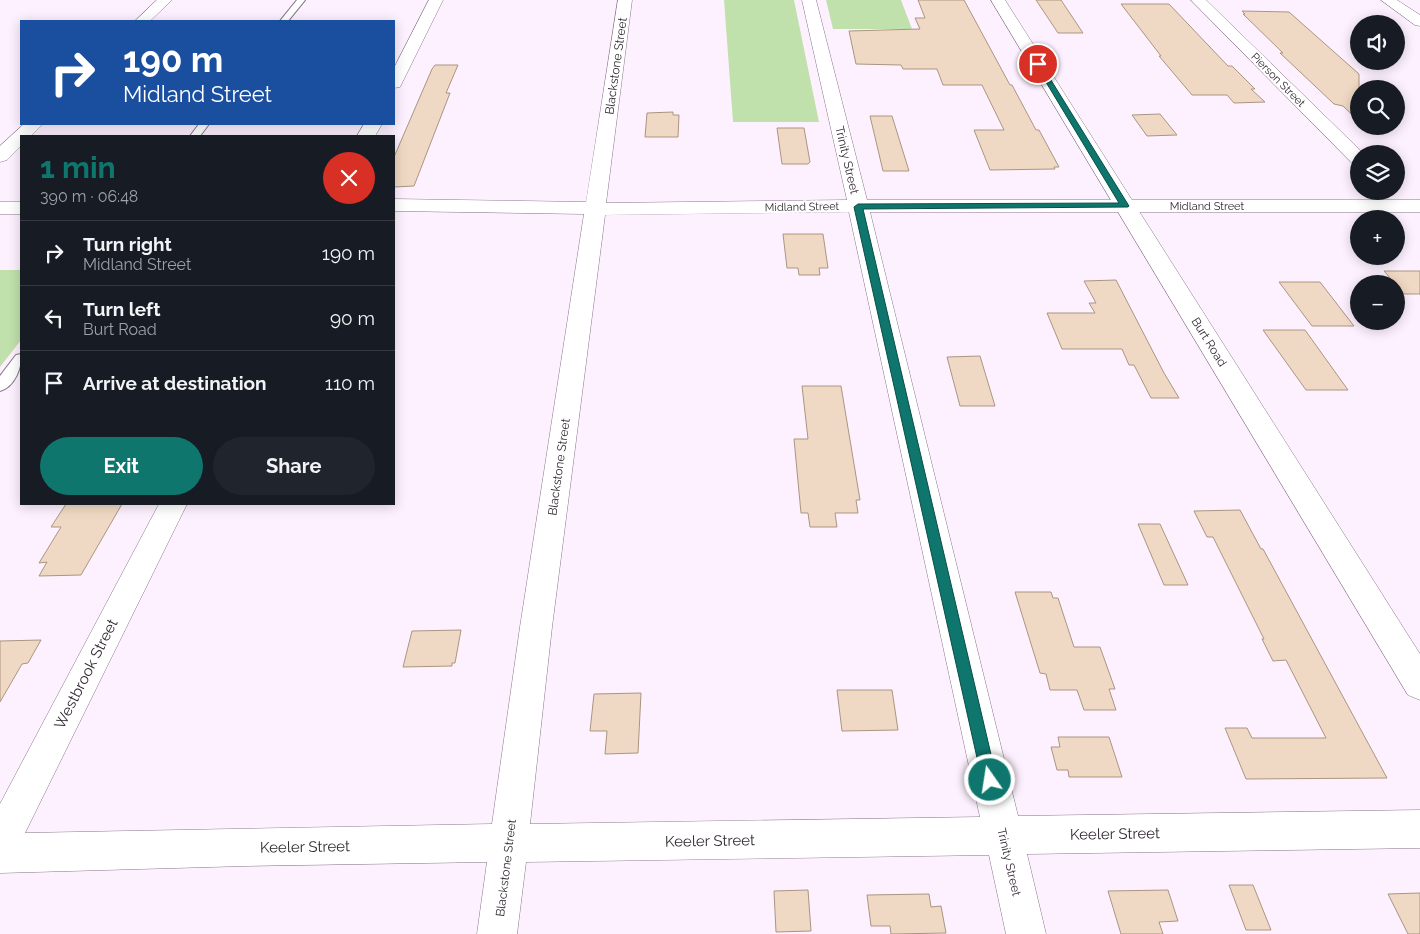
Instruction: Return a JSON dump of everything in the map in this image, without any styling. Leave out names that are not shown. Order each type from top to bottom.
[{"type":"street","points":[[143,20],[165,0]]},
{"type":"street","points":[[395,81],[436,0]]},
{"type":"street","name":"Blackstone Street","points":[[497,934],[510,844],[536,627],[625,0]]},
{"type":"street","name":"Trinity Street","points":[[809,0],[1026,934]]},
{"type":"street","name":"Burt Road","points":[[998,0],[1420,684]]},
{"type":"street","name":"Pierson Street","points":[[1198,0],[1350,150]]},
{"type":"street","points":[[1388,0],[1420,22]]},
{"type":"street","points":[[22,135],[33,125]]},
{"type":"street","points":[[0,156],[20,137]]},
{"type":"street","points":[[1402,200],[1415,211]]},
{"type":"street","name":"Midland Street","points":[[395,205],[476,205],[596,209],[1125,206],[1415,211]]},
{"type":"street","points":[[0,208],[20,208]]},
{"type":"street","name":"Westbrook Street","points":[[0,843],[172,505]]},
{"type":"street","name":"Keeler Street","points":[[0,854],[135,850],[1420,829]]},
{"type":"lane","points":[[285,20],[301,0]]},
{"type":"lane","points":[[195,135],[203,125]]},
{"type":"lane","points":[[0,386],[20,360]]},
{"type":"green space","points":[[724,0],[794,0],[819,122],[733,122]]},
{"type":"green space","points":[[826,0],[901,0],[912,29],[833,29]]},
{"type":"green space","points":[[0,270],[20,270],[20,341],[0,367]]},
{"type":"building","points":[[918,0],[964,0],[1010,85],[1012,85],[1036,130],[1039,130],[1059,167],[1054,167],[1055,169],[990,170],[974,130],[1004,130],[982,85],[943,85],[937,69],[903,69],[901,65],[856,64],[849,31],[920,29],[915,18],[925,18]]},
{"type":"building","points":[[1036,0],[1061,0],[1083,33],[1058,33]]},
{"type":"building","points":[[1121,4],[1169,4],[1228,66],[1232,66],[1255,89],[1251,89],[1265,102],[1234,103],[1227,95],[1192,95],[1159,56],[1161,56]]},
{"type":"building","points":[[1242,11],[1289,12],[1350,66],[1350,70],[1354,70],[1359,74],[1359,80],[1350,80],[1350,113],[1343,106],[1334,104],[1280,53],[1283,53],[1243,14],[1245,14]]},
{"type":"building","points":[[435,65],[458,65],[446,93],[450,93],[414,186],[395,187],[395,155]]},
{"type":"building","points":[[673,112],[673,115],[679,115],[678,137],[645,137],[647,113]]},
{"type":"building","points":[[1160,114],[1177,135],[1147,136],[1132,115]]},
{"type":"building","points":[[870,116],[892,116],[909,171],[883,171]]},
{"type":"building","points":[[777,128],[804,128],[810,162],[808,164],[782,164]]},
{"type":"building","points":[[783,234],[823,234],[828,268],[819,268],[820,275],[799,275],[798,268],[787,268]]},
{"type":"building","points":[[1384,271],[1420,271],[1420,294],[1405,294],[1405,275],[1387,275]]},
{"type":"building","points":[[1116,280],[1179,398],[1151,398],[1134,365],[1129,365],[1122,349],[1062,349],[1047,313],[1095,313],[1089,303],[1096,303],[1084,281]]},
{"type":"building","points":[[1279,282],[1320,282],[1350,321],[1350,326],[1312,326]]},
{"type":"building","points":[[1263,330],[1305,330],[1348,390],[1306,390]]},
{"type":"building","points":[[980,356],[995,406],[960,406],[947,357]]},
{"type":"building","points":[[802,386],[841,386],[860,500],[856,500],[858,513],[835,513],[837,527],[810,527],[808,513],[801,513],[794,439],[808,439]]},
{"type":"building","points":[[65,505],[121,505],[81,575],[39,576],[47,562],[39,563],[61,527],[51,527]]},
{"type":"building","points":[[1240,510],[1387,778],[1246,779],[1225,728],[1247,728],[1252,738],[1326,738],[1286,660],[1273,661],[1213,537],[1207,537],[1194,511]]},
{"type":"building","points":[[1138,524],[1160,524],[1188,585],[1164,585]]},
{"type":"building","points":[[1015,592],[1051,592],[1053,598],[1058,598],[1074,647],[1100,647],[1115,689],[1109,689],[1116,710],[1084,710],[1077,690],[1050,690],[1046,674],[1040,673]]},
{"type":"building","points":[[461,630],[455,663],[452,663],[452,666],[403,667],[412,631]]},
{"type":"building","points":[[41,640],[28,663],[22,664],[0,702],[0,641]]},
{"type":"building","points":[[837,690],[892,690],[898,730],[842,731]]},
{"type":"building","points":[[641,693],[638,753],[605,754],[607,731],[590,731],[594,694]]},
{"type":"building","points":[[1058,737],[1109,737],[1122,777],[1069,777],[1068,770],[1057,770],[1051,747],[1060,747]]},
{"type":"building","points":[[1229,885],[1253,885],[1271,930],[1246,930]]},
{"type":"building","points":[[808,890],[811,931],[776,932],[774,891]]},
{"type":"building","points":[[1168,890],[1178,921],[1159,922],[1163,934],[1121,934],[1108,891]]},
{"type":"building","points":[[1420,893],[1420,934],[1408,934],[1388,894]]},
{"type":"building","points":[[929,894],[931,907],[941,906],[946,933],[891,934],[890,926],[871,926],[867,895]]},
{"type":"route","points":[[990,780],[858,207],[1125,206],[1038,64]]}]
